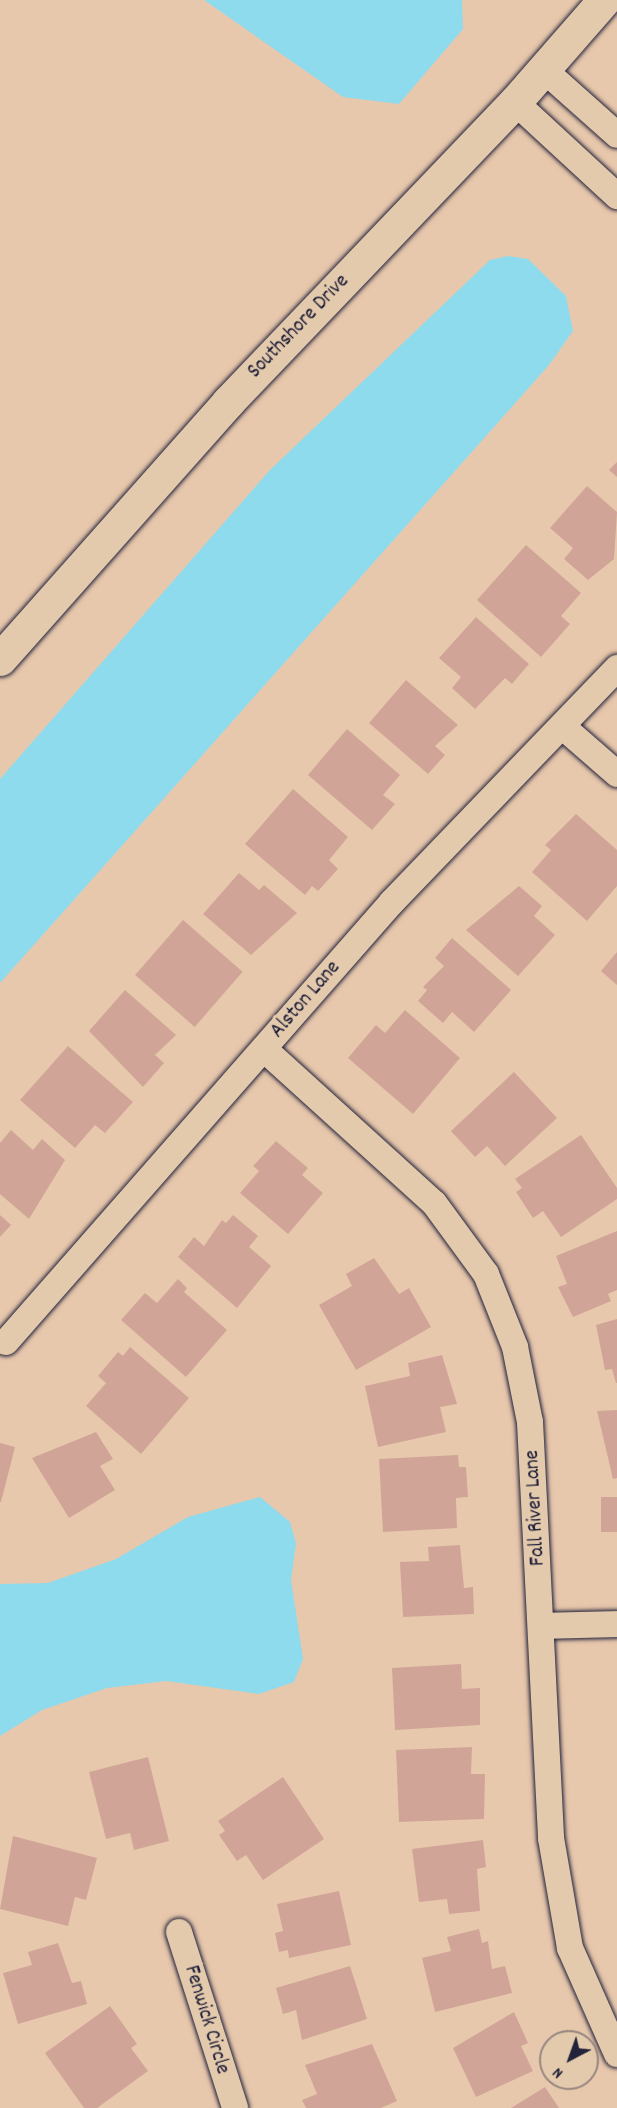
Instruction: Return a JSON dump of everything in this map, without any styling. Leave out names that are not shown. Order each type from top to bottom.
[{"type":"street","name":"Southshore Drive","points":[[0,659],[228,402],[515,102],[604,0]]},
{"type":"street","points":[[543,69],[617,135]]},
{"type":"street","points":[[515,102],[617,196]]},
{"type":"street","name":"Alston Lane","points":[[6,1342],[392,903],[617,668]]},
{"type":"street","points":[[562,726],[617,774]]},
{"type":"street","name":"Fall River Lane","points":[[264,1049],[434,1203],[486,1274],[515,1347],[530,1422],[551,1838],[568,1937],[601,2028],[617,2054]]},
{"type":"street","points":[[542,1626],[617,1624]]},
{"type":"street","name":"Fenwick Circle","points":[[179,1932],[235,2108]]},
{"type":"water","points":[[204,0],[462,0],[463,29],[399,104],[343,97]]},
{"type":"water","points":[[508,256],[528,259],[566,296],[573,331],[549,365],[0,983],[0,779],[270,470],[490,260]]},
{"type":"water","points":[[260,1497],[290,1522],[296,1543],[291,1580],[303,1659],[294,1682],[259,1694],[166,1681],[107,1688],[42,1710],[0,1736],[0,1584],[48,1583],[116,1559],[188,1517]]},
{"type":"building","points":[[617,462],[617,477],[609,470]]},
{"type":"building","points":[[587,486],[617,512],[614,559],[588,580],[564,559],[573,548],[550,528]]},
{"type":"building","points":[[526,545],[581,593],[561,616],[570,624],[541,657],[477,600]]},
{"type":"building","points":[[476,617],[529,664],[512,684],[505,678],[475,709],[452,688],[461,677],[439,658]]},
{"type":"building","points":[[406,680],[458,725],[435,746],[445,755],[428,774],[369,723]]},
{"type":"building","points":[[347,729],[400,775],[383,795],[395,804],[372,830],[308,775]]},
{"type":"building","points":[[293,789],[348,837],[329,860],[338,869],[318,891],[312,886],[305,895],[245,844]]},
{"type":"building","points":[[576,814],[617,850],[617,886],[587,921],[532,872],[551,850],[545,845]]},
{"type":"building","points":[[239,873],[259,890],[264,885],[297,913],[251,955],[203,914]]},
{"type":"building","points":[[519,886],[542,906],[534,916],[555,935],[518,976],[466,930]]},
{"type":"building","points":[[183,920],[243,972],[195,1027],[135,975]]},
{"type":"building","points":[[452,938],[511,990],[474,1032],[452,1012],[443,1023],[418,1001],[427,990],[423,987],[444,966],[435,958]]},
{"type":"building","points":[[617,952],[617,985],[601,971]]},
{"type":"building","points":[[125,990],[176,1035],[155,1055],[164,1063],[143,1087],[89,1031]]},
{"type":"building","points":[[405,1010],[460,1058],[413,1114],[348,1058],[376,1025],[385,1033]]},
{"type":"building","points":[[68,1046],[133,1102],[105,1133],[95,1125],[75,1148],[20,1100]]},
{"type":"building","points":[[514,1072],[557,1118],[505,1166],[487,1146],[475,1157],[451,1131]]},
{"type":"building","points":[[11,1130],[33,1150],[42,1139],[65,1160],[29,1219],[0,1194],[0,1143]]},
{"type":"building","points":[[581,1135],[617,1188],[617,1199],[561,1237],[543,1211],[533,1218],[516,1192],[522,1188],[515,1179]]},
{"type":"building","points":[[276,1141],[308,1168],[302,1175],[323,1193],[288,1234],[240,1193],[259,1171],[253,1166]]},
{"type":"building","points":[[0,1215],[11,1225],[0,1237]]},
{"type":"building","points":[[233,1215],[258,1236],[249,1247],[271,1266],[237,1308],[178,1257],[194,1237],[204,1246],[222,1220],[226,1223]]},
{"type":"building","points":[[617,1231],[617,1290],[608,1294],[611,1301],[573,1317],[558,1287],[567,1284],[556,1256]]},
{"type":"building","points":[[374,1258],[399,1294],[409,1288],[431,1327],[356,1370],[319,1305],[352,1286],[346,1274]]},
{"type":"building","points":[[178,1279],[187,1288],[184,1292],[227,1330],[186,1377],[121,1320],[145,1293],[157,1303]]},
{"type":"building","points":[[617,1319],[616,1383],[612,1369],[605,1370],[596,1325]]},
{"type":"building","points":[[130,1347],[189,1398],[141,1454],[86,1406],[106,1383],[98,1376],[118,1352],[123,1356]]},
{"type":"building","points":[[442,1355],[457,1404],[440,1407],[446,1432],[378,1447],[365,1386],[410,1376],[408,1363]]},
{"type":"building","points":[[617,1410],[617,1478],[613,1479],[597,1411]]},
{"type":"building","points":[[96,1432],[113,1459],[100,1466],[115,1490],[69,1518],[32,1458]]},
{"type":"building","points":[[0,1443],[15,1447],[1,1502],[0,1502]]},
{"type":"building","points":[[458,1455],[459,1467],[466,1467],[468,1497],[456,1498],[457,1528],[383,1532],[379,1459]]},
{"type":"building","points":[[601,1497],[617,1497],[617,1532],[601,1532]]},
{"type":"building","points":[[460,1545],[464,1588],[473,1587],[474,1614],[403,1617],[400,1562],[429,1561],[428,1547]]},
{"type":"building","points":[[461,1664],[462,1689],[480,1688],[480,1725],[395,1730],[392,1668]]},
{"type":"building","points":[[472,1747],[471,1774],[485,1774],[484,1819],[399,1822],[396,1750]]},
{"type":"building","points":[[148,1757],[169,1841],[134,1850],[130,1833],[106,1839],[89,1772]]},
{"type":"building","points":[[283,1777],[324,1839],[263,1880],[246,1855],[237,1861],[219,1835],[225,1831],[218,1821]]},
{"type":"building","points":[[13,1836],[97,1858],[86,1900],[75,1897],[68,1926],[0,1909]]},
{"type":"building","points":[[483,1840],[486,1867],[477,1869],[480,1911],[449,1914],[447,1899],[419,1902],[412,1849]]},
{"type":"building","points":[[339,1891],[351,1945],[289,1958],[288,1950],[279,1952],[275,1933],[283,1931],[277,1904]]},
{"type":"building","points":[[479,1929],[482,1943],[488,1941],[492,1969],[505,1966],[512,1993],[435,2012],[422,1958],[451,1951],[447,1937]]},
{"type":"building","points":[[58,1943],[72,1983],[81,1981],[87,2004],[18,2024],[3,1973],[32,1965],[28,1952]]},
{"type":"building","points":[[350,1966],[367,2019],[302,2040],[296,2010],[283,2014],[276,1988]]},
{"type":"building","points":[[110,2006],[137,2044],[131,2048],[148,2071],[97,2108],[84,2108],[45,2053]]},
{"type":"building","points":[[514,2012],[528,2043],[521,2046],[533,2071],[476,2097],[453,2048]]},
{"type":"building","points":[[372,2044],[397,2101],[381,2108],[306,2108],[302,2100],[317,2094],[305,2065]]},
{"type":"building","points":[[540,2090],[547,2090],[559,2108],[511,2108]]}]
